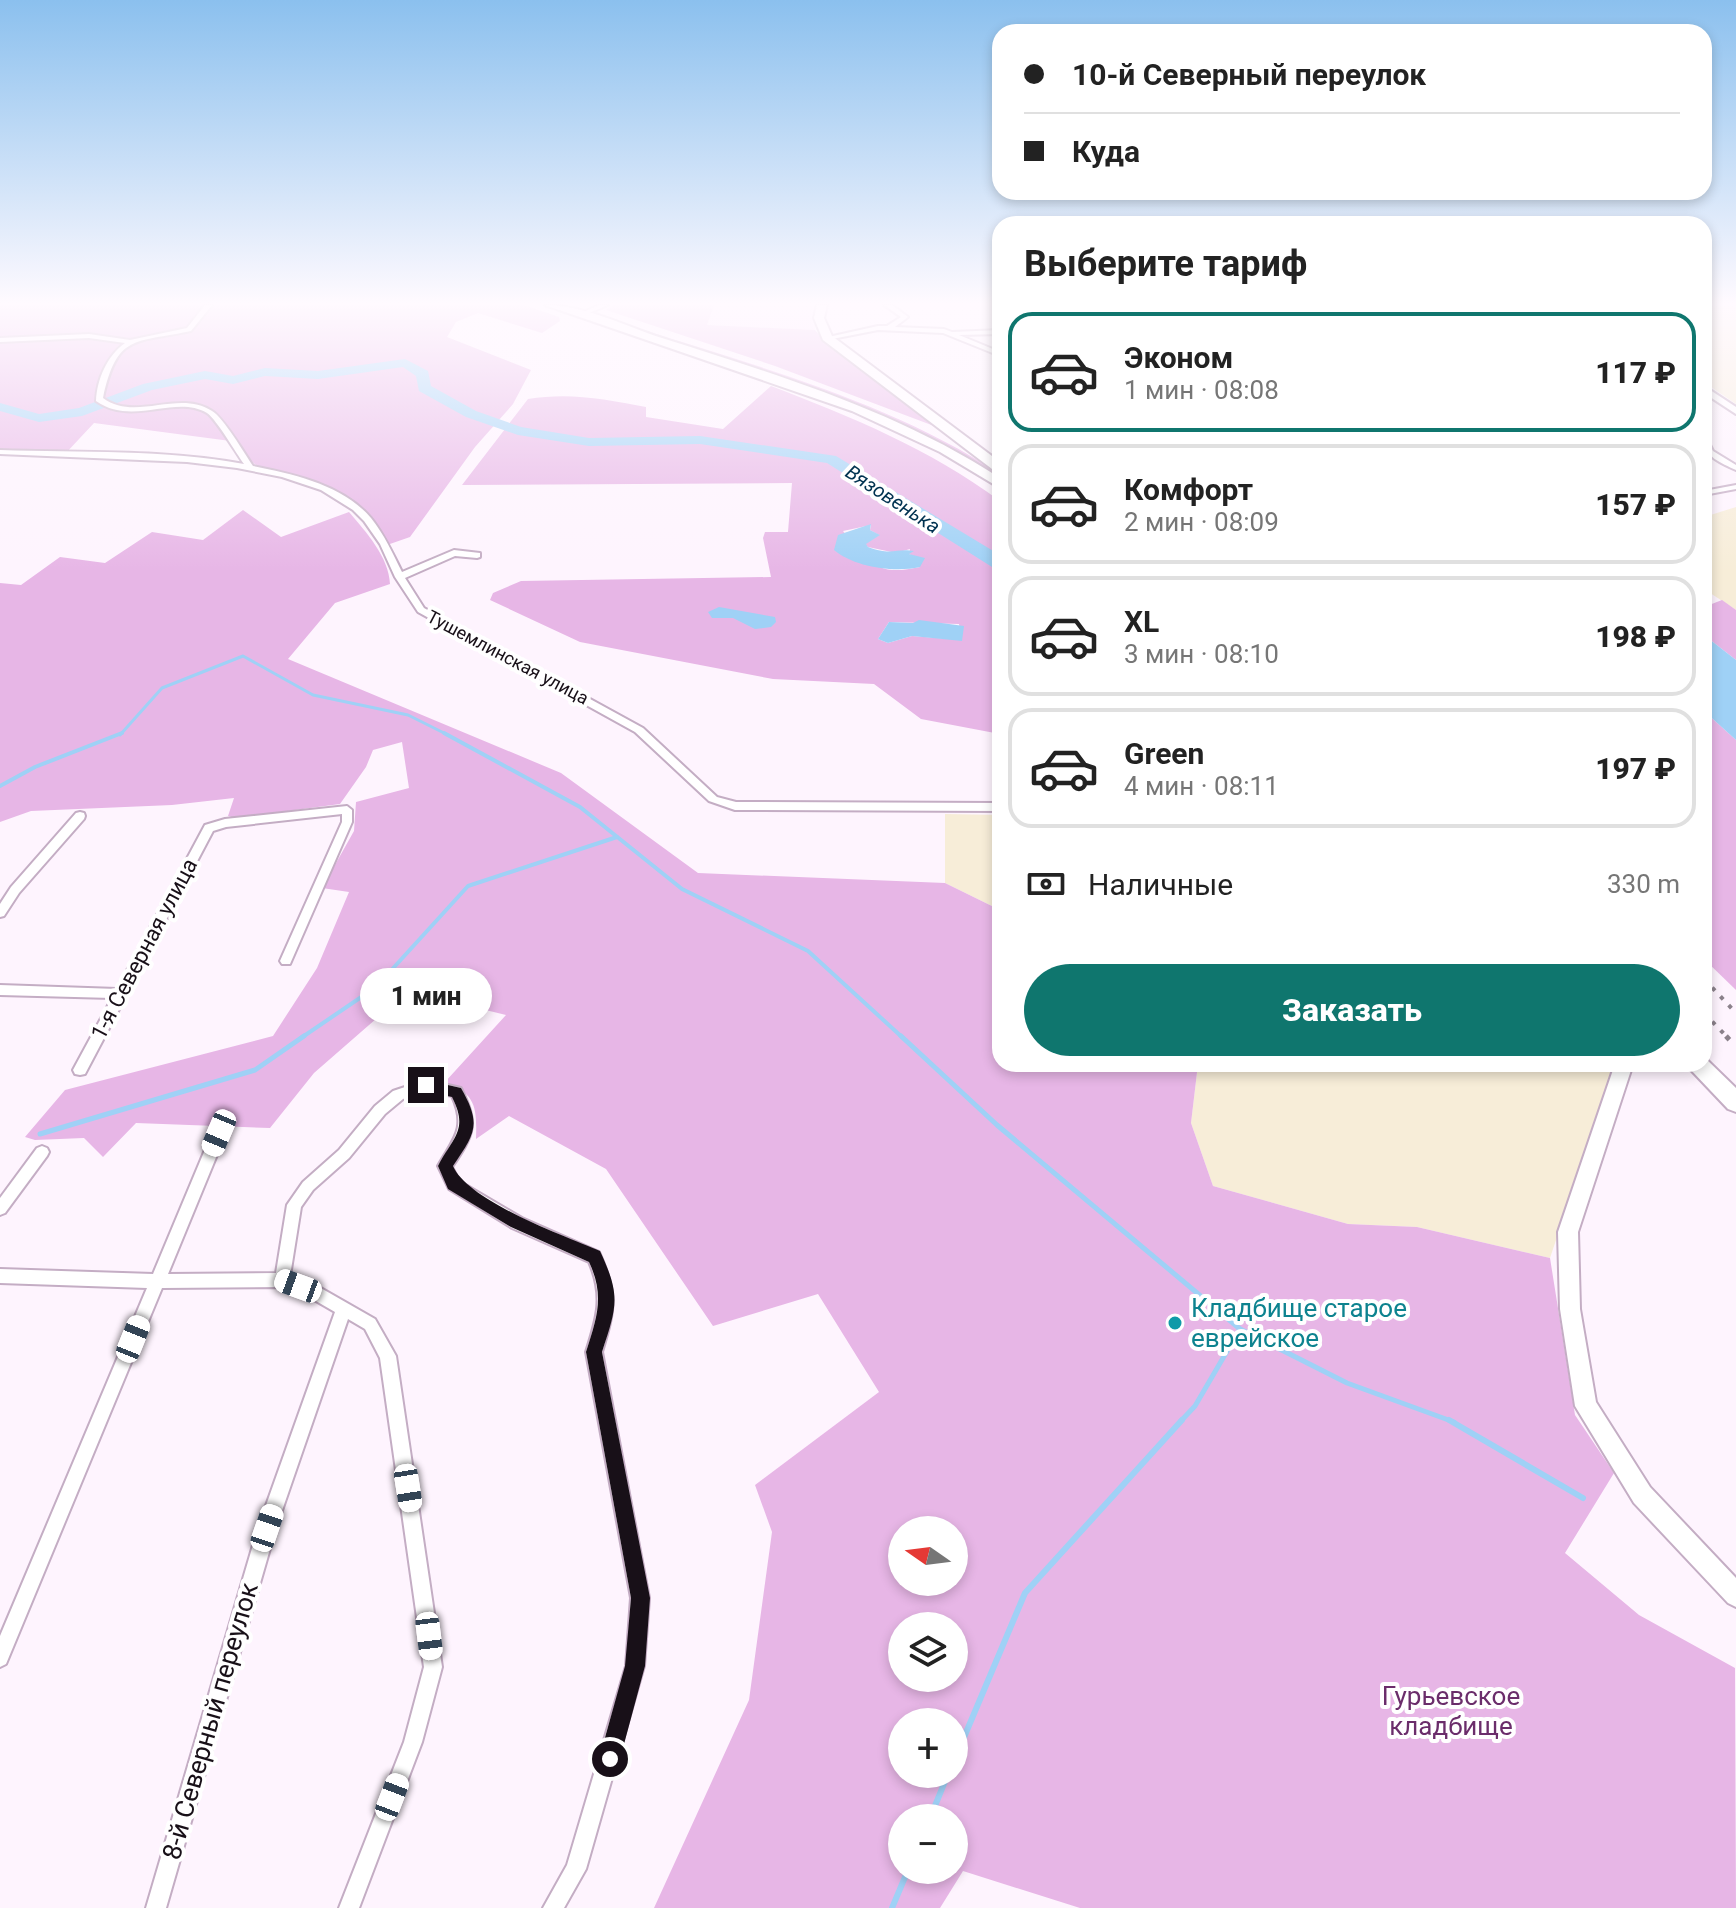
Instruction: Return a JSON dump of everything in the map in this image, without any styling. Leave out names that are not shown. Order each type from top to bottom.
[{"type":"main road","points":[[817,394],[876,415],[933,442],[992,479]]},
{"type":"main road","points":[[840,394],[938,434],[992,464]]},
{"type":"main road","points":[[901,394],[992,463]]},
{"type":"main road","points":[[1707,1072],[1736,1103]]},
{"type":"street","points":[[100,394],[102,403],[123,410],[170,406],[203,408],[212,413],[249,466]]},
{"type":"street","points":[[1712,394],[1736,411]]},
{"type":"street","name":"Тушемлинская улица","points":[[0,452],[249,466],[292,476],[329,492],[355,507],[377,529],[399,577],[421,610],[639,730],[691,780],[724,804],[748,807],[992,807]]},
{"type":"street","points":[[1712,453],[1736,468]]},
{"type":"street","points":[[1712,492],[1736,487]]},
{"type":"street","points":[[399,577],[454,553],[477,555]]},
{"type":"street","name":"1-я Северная улица","points":[[80,1070],[209,828],[239,821],[347,810],[347,822],[286,961]]},
{"type":"street","points":[[0,913],[15,890],[80,816]]},
{"type":"street","points":[[0,990],[119,994]]},
{"type":"street","points":[[1621,1072],[1568,1232],[1570,1309],[1586,1406],[1642,1495],[1736,1595]]},
{"type":"street","points":[[282,1280],[294,1205],[380,1110],[398,1095],[426,1085],[456,1092],[467,1111],[467,1133],[445,1166],[454,1185],[517,1223],[594,1257],[607,1284],[605,1316],[594,1352],[640,1598],[635,1666],[576,1869],[553,1908]]},
{"type":"street","points":[[0,1658],[219,1133]]},
{"type":"street","points":[[0,1209],[42,1152]]},
{"type":"street","points":[[0,1276],[157,1281],[282,1280],[314,1292],[370,1324],[388,1356],[433,1667],[413,1742],[349,1908]]},
{"type":"street","name":"8-й Северный переулок","points":[[156,1908],[267,1528],[344,1308]]},
{"type":"shaded area","points":[[1722,394],[1736,394],[1736,404]]},
{"type":"shaded area","points":[[1736,507],[1736,610],[1712,594],[1712,514]]},
{"type":"shaded area","points":[[945,814],[992,815],[992,906],[945,883]]},
{"type":"shaded area","points":[[1197,1072],[1612,1072],[1550,1258],[1417,1227],[1348,1224],[1213,1186],[1191,1123]]},
{"type":"green space","points":[[0,394],[518,394],[475,447],[410,537],[387,545],[377,525],[350,499],[333,490],[258,466],[238,442],[94,423],[65,454],[0,450]]},
{"type":"green space","points":[[762,394],[791,394],[861,422],[918,450],[992,495],[992,732],[921,719],[874,684],[773,679],[580,642],[490,600],[493,593],[521,581],[771,577],[763,538],[765,532],[788,532],[792,483],[462,485],[528,399],[573,396],[601,399],[646,407],[646,417],[723,429]],"holes":[[[871,525],[870,530],[879,535],[865,544],[868,547],[896,553],[910,549],[909,554],[919,559],[920,567],[893,570],[874,564],[866,559],[843,531]],[[889,622],[959,624],[962,640],[912,636],[888,643],[878,639]]]},
{"type":"green space","points":[[826,394],[837,394],[916,427],[992,469],[992,474],[958,453]]},
{"type":"green space","points":[[849,394],[895,394],[942,429]]},
{"type":"green space","name":"Гурьевское кладбище","points":[[243,510],[281,537],[349,512],[381,555],[390,584],[335,603],[288,659],[561,773],[698,873],[945,883],[992,906],[992,1072],[1197,1072],[1191,1123],[1213,1186],[1348,1224],[1417,1227],[1550,1258],[1575,1415],[1614,1473],[1565,1553],[1639,1615],[1735,1668],[1736,1908],[1080,1908],[968,1873],[968,1804],[888,1804],[888,1884],[955,1884],[940,1908],[654,1908],[749,1700],[772,1532],[755,1485],[879,1392],[818,1294],[713,1326],[606,1169],[509,1116],[476,1139],[475,1110],[469,1097],[445,1082],[506,1015],[408,991],[314,1073],[270,1128],[136,1123],[103,1157],[84,1138],[35,1140],[25,1137],[65,1090],[273,1036],[317,968],[349,892],[322,888],[354,831],[356,802],[409,788],[402,742],[373,750],[366,767],[340,804],[235,818],[228,816],[234,798],[172,805],[31,811],[0,822],[0,583],[21,585],[60,557],[105,563],[152,532],[203,540]]},
{"type":"green space","points":[[1722,600],[1736,610],[1736,660],[1712,641],[1712,604]]},
{"type":"green space","points":[[1712,718],[1736,740],[1736,990],[1712,967]]},
{"type":"water","points":[[871,524],[870,530],[880,535],[866,544],[868,547],[883,551],[914,551],[909,554],[925,558],[920,567],[875,567],[852,561],[834,550],[838,535]]},
{"type":"water","points":[[719,607],[775,617],[776,622],[771,627],[755,629],[733,618],[712,618],[708,612]]},
{"type":"water","points":[[919,620],[964,626],[962,641],[912,636],[888,643],[878,639],[889,622],[913,623]]},
{"type":"water","points":[[1712,641],[1736,660],[1736,740],[1712,718]]},
{"type":"waterway","name":"Вязовенька","points":[[0,407],[39,418],[82,412],[129,394]]},
{"type":"waterway","name":"Вязовенька","points":[[435,394],[471,414],[518,431],[589,442],[700,440],[831,459],[992,559]]},
{"type":"waterway","points":[[122,733],[162,688],[243,656],[313,695],[408,715],[444,733]]},
{"type":"waterway","points":[[0,786],[35,767],[122,733]]},
{"type":"waterway","points":[[444,733],[448,735]]},
{"type":"waterway","points":[[444,733],[580,807],[682,889],[808,951],[903,1038]]},
{"type":"waterway","points":[[301,1038],[376,987],[468,886],[617,837]]},
{"type":"waterway","points":[[40,1134],[255,1070],[304,1036]]},
{"type":"waterway","points":[[901,1036],[997,1125],[1240,1329]]},
{"type":"waterway","points":[[1180,1422],[1195,1406],[1240,1329]]},
{"type":"waterway","points":[[1240,1329],[1347,1383],[1450,1420]]},
{"type":"waterway","points":[[968,1728],[1025,1593],[1182,1420]]},
{"type":"waterway","points":[[1450,1420],[1454,1422]]},
{"type":"waterway","points":[[1450,1420],[1583,1498]]},
{"type":"waterway","points":[[936,1804],[942,1788]]},
{"type":"waterway","points":[[892,1908],[902,1884]]},
{"type":"railway","points":[[1712,988],[1736,1013]]},
{"type":"railway","points":[[1712,1021],[1728,1038]]},
{"type":"railway","points":[[1726,1036],[1736,1047]]},
{"type":"place","name":"Кладбище старое еврейское","points":[[1175,1323]]},
{"type":"route","points":[[426,1085],[456,1092],[467,1111],[467,1133],[445,1166],[454,1185],[517,1223],[594,1257],[607,1284],[605,1316],[594,1352],[640,1598],[635,1666],[610,1759]]}]
